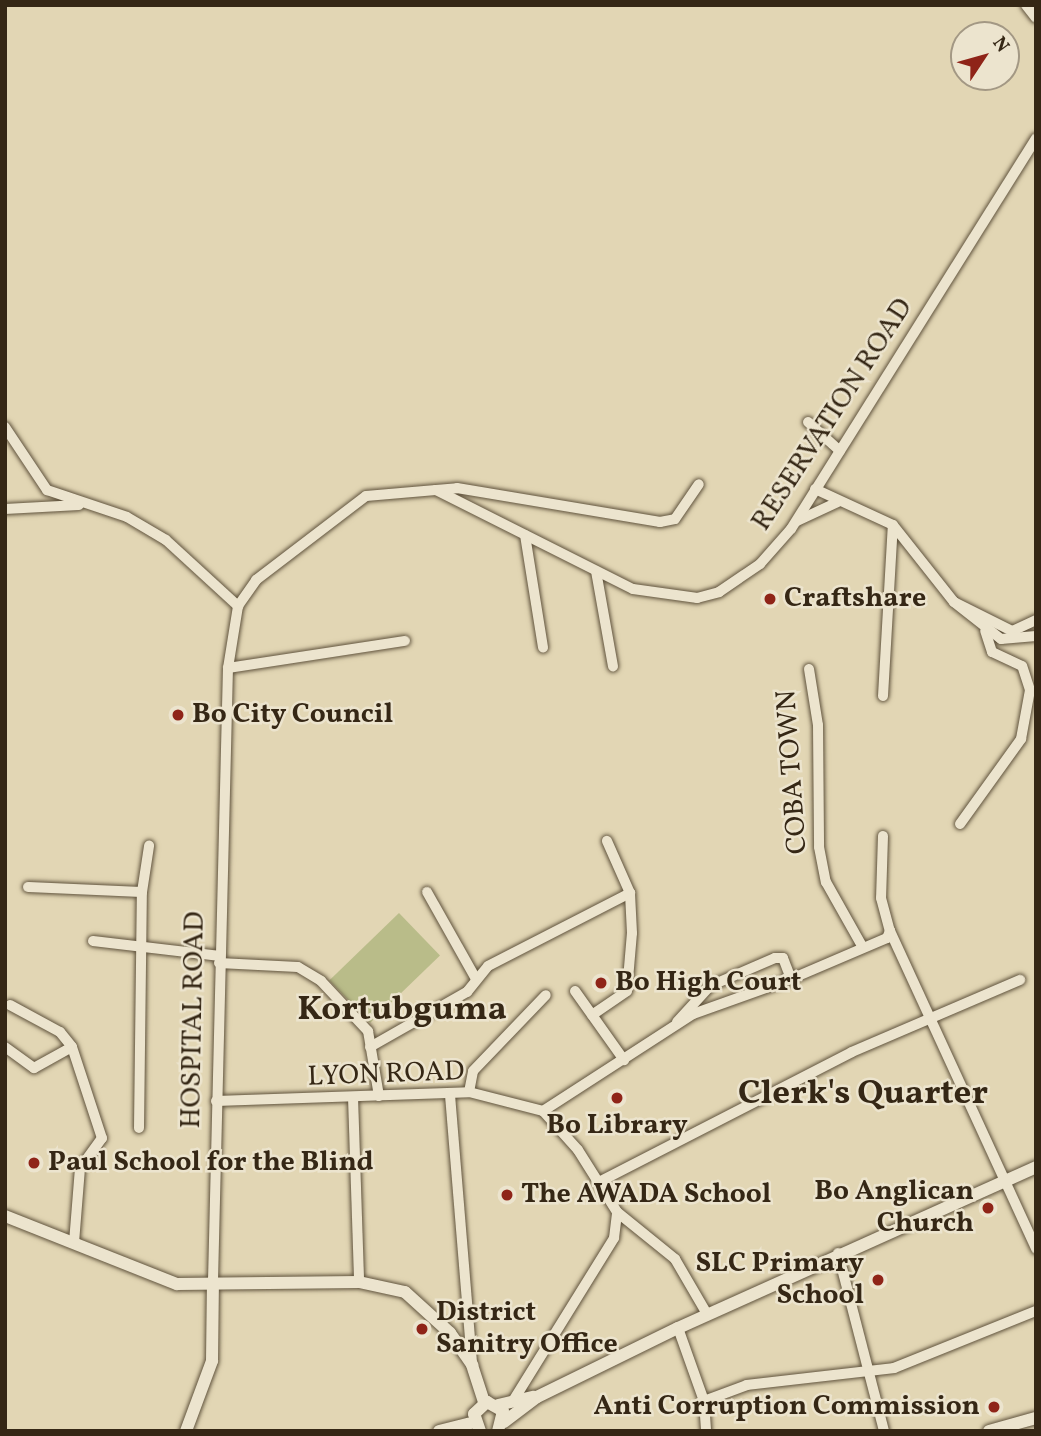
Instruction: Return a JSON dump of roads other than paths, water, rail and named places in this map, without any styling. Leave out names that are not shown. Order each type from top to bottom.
[{"type":"street","points":[[1026,5],[1036,18]]},
{"type":"street","name":"RESERVATION ROAD","points":[[436,490],[633,589],[708,595],[760,564],[796,522],[1035,143]]},
{"type":"street","points":[[808,422],[840,451]]},
{"type":"street","points":[[5,427],[47,490],[83,505],[127,517],[173,545],[238,606],[256,580],[366,496],[457,488],[660,522],[676,519],[699,484]]},
{"type":"street","points":[[816,489],[838,502],[893,525],[954,602],[985,631],[1016,641],[1036,636]]},
{"type":"street","points":[[796,522],[838,502]]},
{"type":"street","points":[[5,509],[83,505]]},
{"type":"street","points":[[883,695],[893,525]]},
{"type":"street","points":[[525,535],[543,648]]},
{"type":"street","points":[[596,571],[613,666]]},
{"type":"street","points":[[954,602],[1012,631],[1036,620]]},
{"type":"street","name":"HOSPITAL ROAD","points":[[186,1431],[212,1361],[219,960],[228,668],[238,606]]},
{"type":"street","points":[[960,824],[1021,739],[1030,690],[1022,666],[992,652],[985,631]]},
{"type":"street","points":[[228,668],[405,641]]},
{"type":"street","name":"COBA TOWN","points":[[809,669],[818,725],[819,847],[826,882],[862,946]]},
{"type":"street","points":[[883,836],[881,898],[890,931],[1036,1249]]},
{"type":"street","points":[[592,1015],[627,991],[630,893],[607,841]]},
{"type":"street","points":[[139,1128],[142,892],[149,846]]},
{"type":"street","points":[[28,887],[142,892]]},
{"type":"street","points":[[427,892],[476,979]]},
{"type":"street","points":[[370,1047],[467,992],[488,966],[630,893]]},
{"type":"street","points":[[707,1314],[675,1259],[617,1212],[598,1182],[543,1111],[693,1014],[791,979],[862,946],[887,938],[890,931]]},
{"type":"street","points":[[93,941],[219,960],[298,967],[347,1004],[368,1031],[379,1096]]},
{"type":"street","points":[[670,1030],[710,986],[743,971],[783,958],[791,979]]},
{"type":"street","points":[[598,1182],[852,1052],[1020,979]]},
{"type":"street","points":[[575,991],[624,1060]]},
{"type":"street","points":[[468,1092],[473,1071],[546,995]]},
{"type":"street","points":[[10,1005],[60,1032],[72,1047],[102,1138],[80,1168],[74,1243]]},
{"type":"street","points":[[5,1047],[34,1068],[72,1047]]},
{"type":"street","name":"LYON ROAD","points":[[216,1101],[450,1095],[468,1092],[543,1111]]},
{"type":"street","points":[[450,1095],[472,1365]]},
{"type":"street","points":[[353,1097],[359,1282]]},
{"type":"street","points":[[5,1216],[177,1284],[213,1281],[359,1282],[421,1300],[472,1365],[501,1426],[537,1397],[678,1328],[838,1253],[1036,1167]]},
{"type":"street","points":[[513,1401],[614,1238],[617,1212]]},
{"type":"street","points":[[614,1238],[636,1230]]},
{"type":"street","points":[[838,1253],[884,1431]]},
{"type":"street","points":[[704,1401],[747,1385],[870,1374],[1036,1311]]},
{"type":"street","points":[[678,1328],[704,1401],[706,1431]]},
{"type":"street","points":[[491,1404],[537,1397]]},
{"type":"street","points":[[439,1431],[477,1428],[491,1404]]},
{"type":"street","points":[[989,1431],[1036,1418]]},
{"type":"place","name":"Craftshare","points":[[770,599]]},
{"type":"place","name":"Bo City Council","points":[[178,715]]},
{"type":"place","name":"Bo High Court","points":[[601,983]]},
{"type":"place","name":"Bo Library","points":[[617,1098]]},
{"type":"place","name":"Paul School for the Blind","points":[[34,1163]]},
{"type":"place","name":"The AWADA School","points":[[507,1195]]},
{"type":"place","name":"Bo Anglican Church","points":[[988,1208]]},
{"type":"place","name":"SLC Primary School","points":[[878,1280]]},
{"type":"place","name":"District Sanitry Office","points":[[422,1329]]},
{"type":"place","name":"Anti Corruption Commission","points":[[994,1407]]},
{"type":"district","name":"Kortubguma","points":[[402,1010]]},
{"type":"district","name":"Clerk's Quarter","points":[[863,1094]]}]
